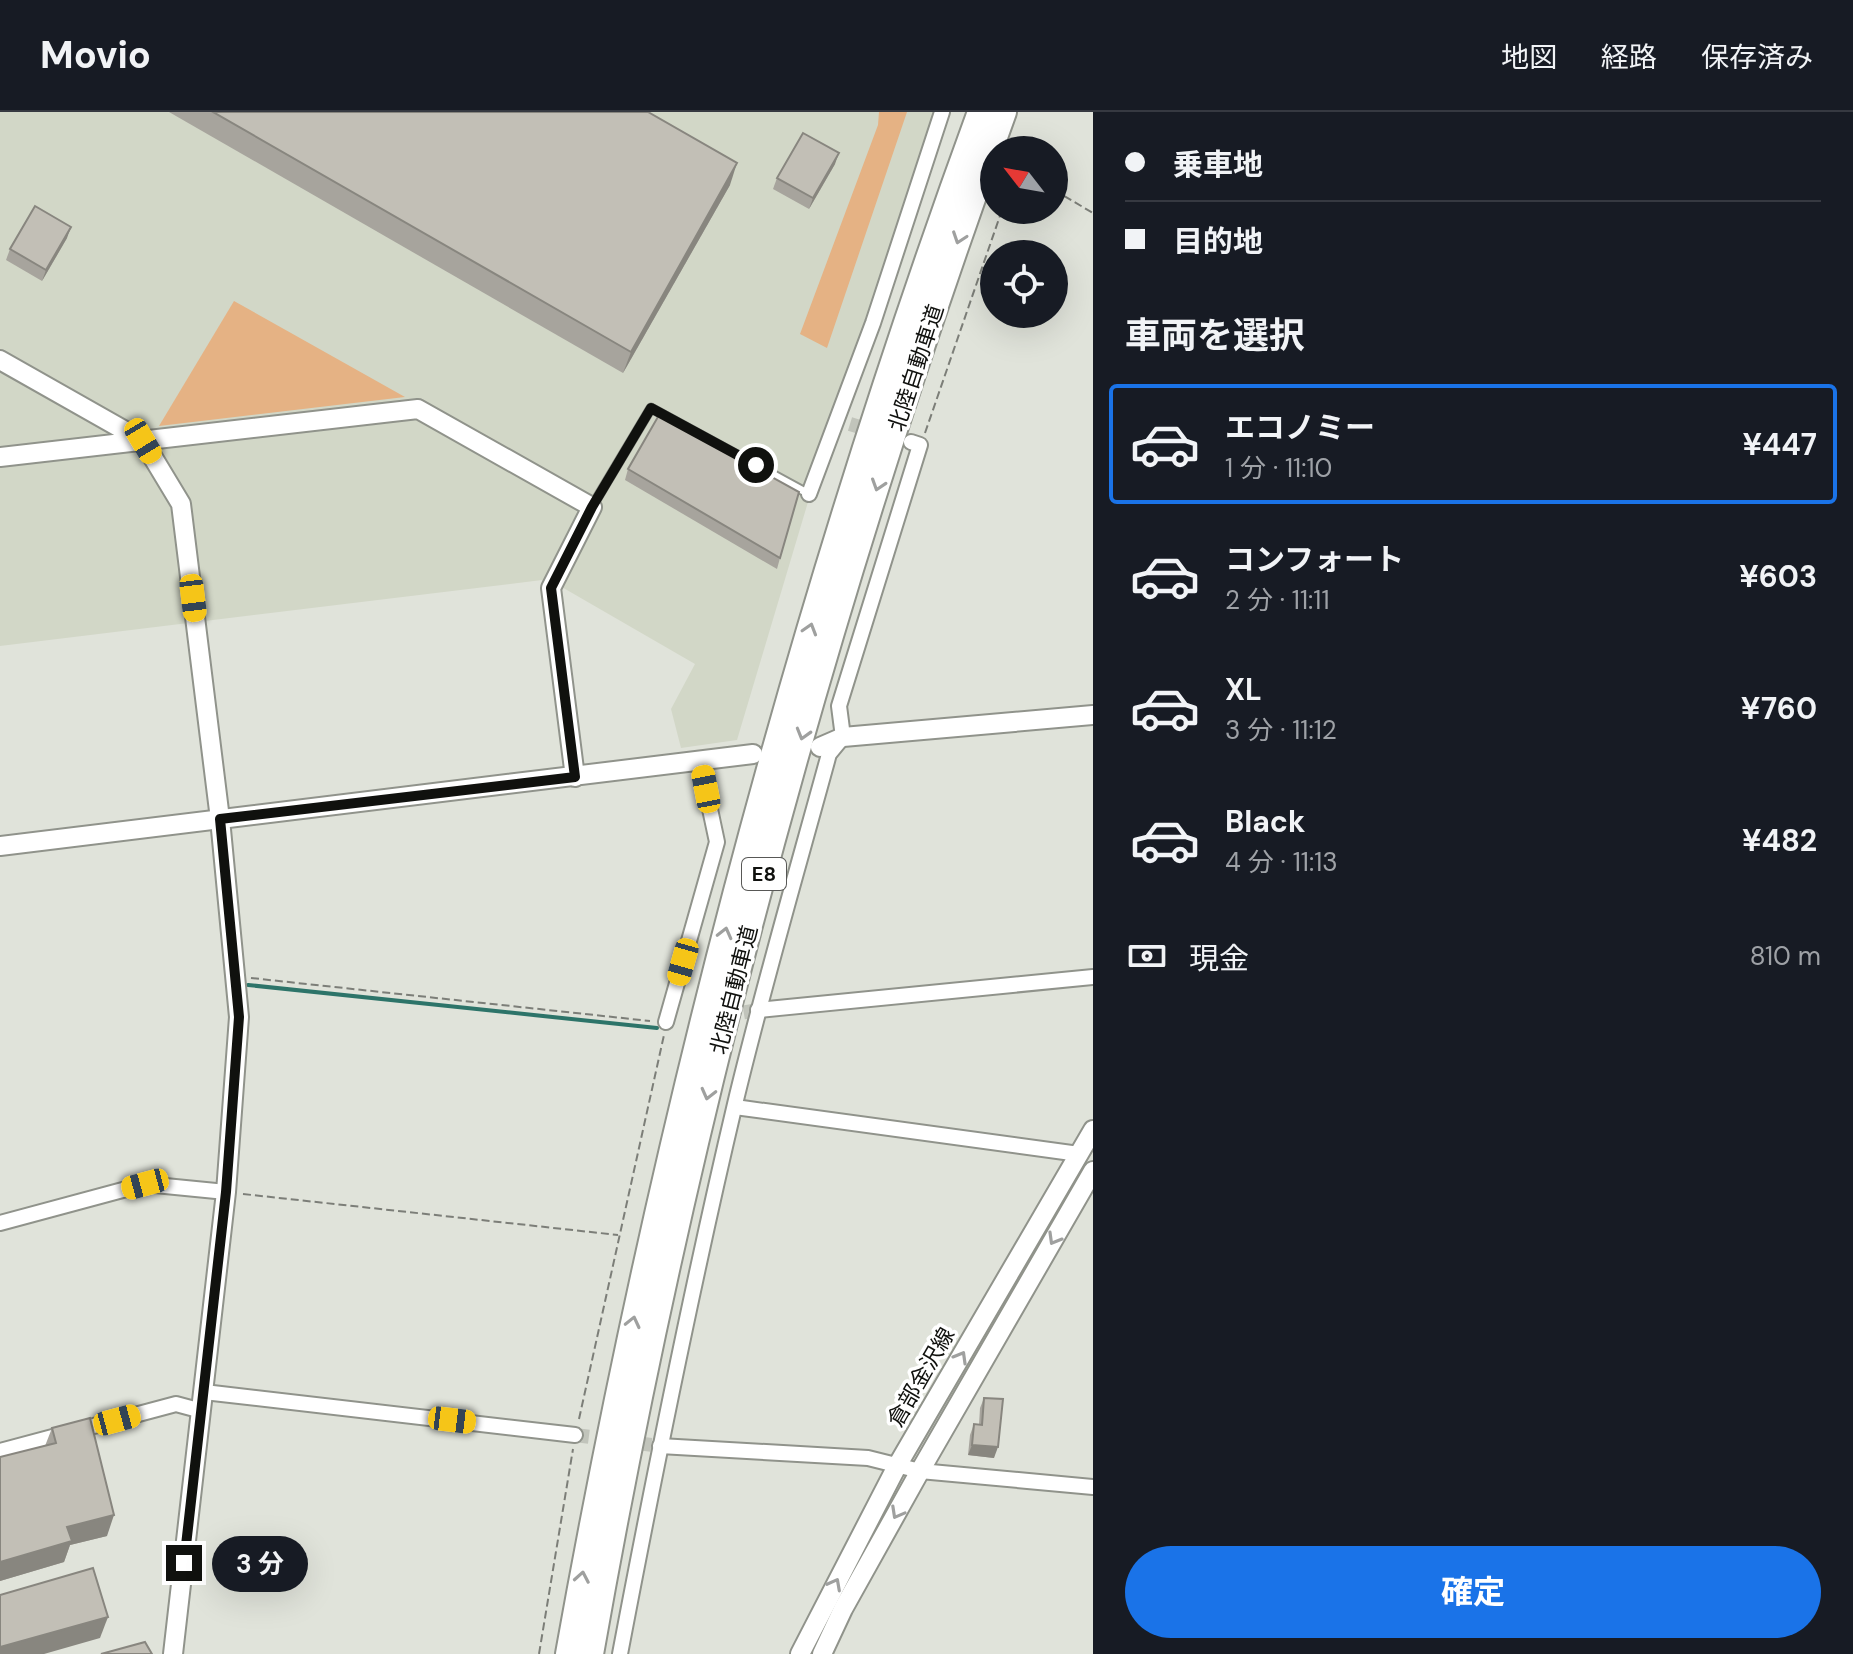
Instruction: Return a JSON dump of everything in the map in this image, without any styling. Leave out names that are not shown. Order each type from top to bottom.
[{"type":"highway","name":"北陸自動車道","points":[[568,1654],[630,1333],[679,1116],[735,892],[784,712],[841,525],[901,337],[980,112]]},
{"type":"highway","name":"北陸自動車道","points":[[591,1654],[650,1348],[698,1134],[753,914],[867,518],[924,341],[1004,112]]},
{"type":"street","points":[[809,494],[843,422],[942,112]]},
{"type":"street","points":[[0,360],[143,441],[181,504],[220,819],[239,1017],[226,1192],[173,1654]]},
{"type":"street","points":[[0,457],[418,409],[592,507],[551,588],[575,777]]},
{"type":"street","points":[[620,1654],[660,1446],[758,1010],[829,754],[843,737],[839,706],[916,444]]},
{"type":"street","points":[[820,747],[843,737],[1093,715]]},
{"type":"street","points":[[0,846],[753,754]]},
{"type":"street","points":[[666,1022],[717,842],[700,762]]},
{"type":"street","points":[[758,1010],[1093,977]]},
{"type":"street","points":[[735,1107],[1079,1154]]},
{"type":"street","name":"倉部金沢線","points":[[800,1654],[897,1466],[1093,1130]]},
{"type":"street","name":"倉部金沢線","points":[[822,1654],[843,1609],[920,1471],[1093,1171]]},
{"type":"street","points":[[0,1223],[145,1184],[226,1192]]},
{"type":"street","points":[[0,1451],[176,1404],[203,1401],[575,1435]]},
{"type":"street","points":[[660,1446],[868,1458],[920,1471],[1093,1487]]},
{"type":"lane","points":[[592,507],[651,408],[809,494]]},
{"type":"path","points":[[1068,198],[1093,213]]},
{"type":"path","points":[[916,444],[997,224]]},
{"type":"path","points":[[234,977],[666,1022],[662,1055],[575,1435],[539,1654]]},
{"type":"path","points":[[226,1192],[619,1235]]},
{"type":"shaded area","points":[[0,112],[938,112],[810,486],[808,502],[737,740],[681,748],[671,709],[695,664],[560,586],[542,580],[0,646]]},
{"type":"shaded area","points":[[879,112],[907,112],[827,348],[800,334],[878,125]]},
{"type":"shaded area","points":[[234,301],[405,397],[159,426]]},
{"type":"building","points":[[213,112],[648,112],[737,163],[631,352]]},
{"type":"building","points":[[803,133],[839,153],[813,198],[777,178]]},
{"type":"building","points":[[35,206],[71,227],[46,270],[10,249]]},
{"type":"building","points":[[659,415],[799,492],[780,558],[628,469]]},
{"type":"building","points":[[984,1398],[1003,1399],[998,1447],[972,1445],[974,1424],[982,1425]]},
{"type":"building","points":[[90,1418],[114,1515],[67,1527],[72,1541],[0,1562],[0,1457],[56,1443],[52,1428]]},
{"type":"building","points":[[93,1568],[108,1617],[0,1647],[0,1595]]},
{"type":"building","points":[[145,1642],[152,1654],[101,1654]]},
{"type":"waterway","points":[[248,985],[657,1028]]},
{"type":"tunnel","points":[[850,424],[876,432]]},
{"type":"tunnel","points":[[723,1016],[758,1010]]},
{"type":"tunnel","points":[[575,1435],[660,1446]]},
{"type":"route","points":[[184,1563],[226,1192],[239,1017],[220,819],[575,777],[551,588],[592,507],[651,408],[756,465]]}]
